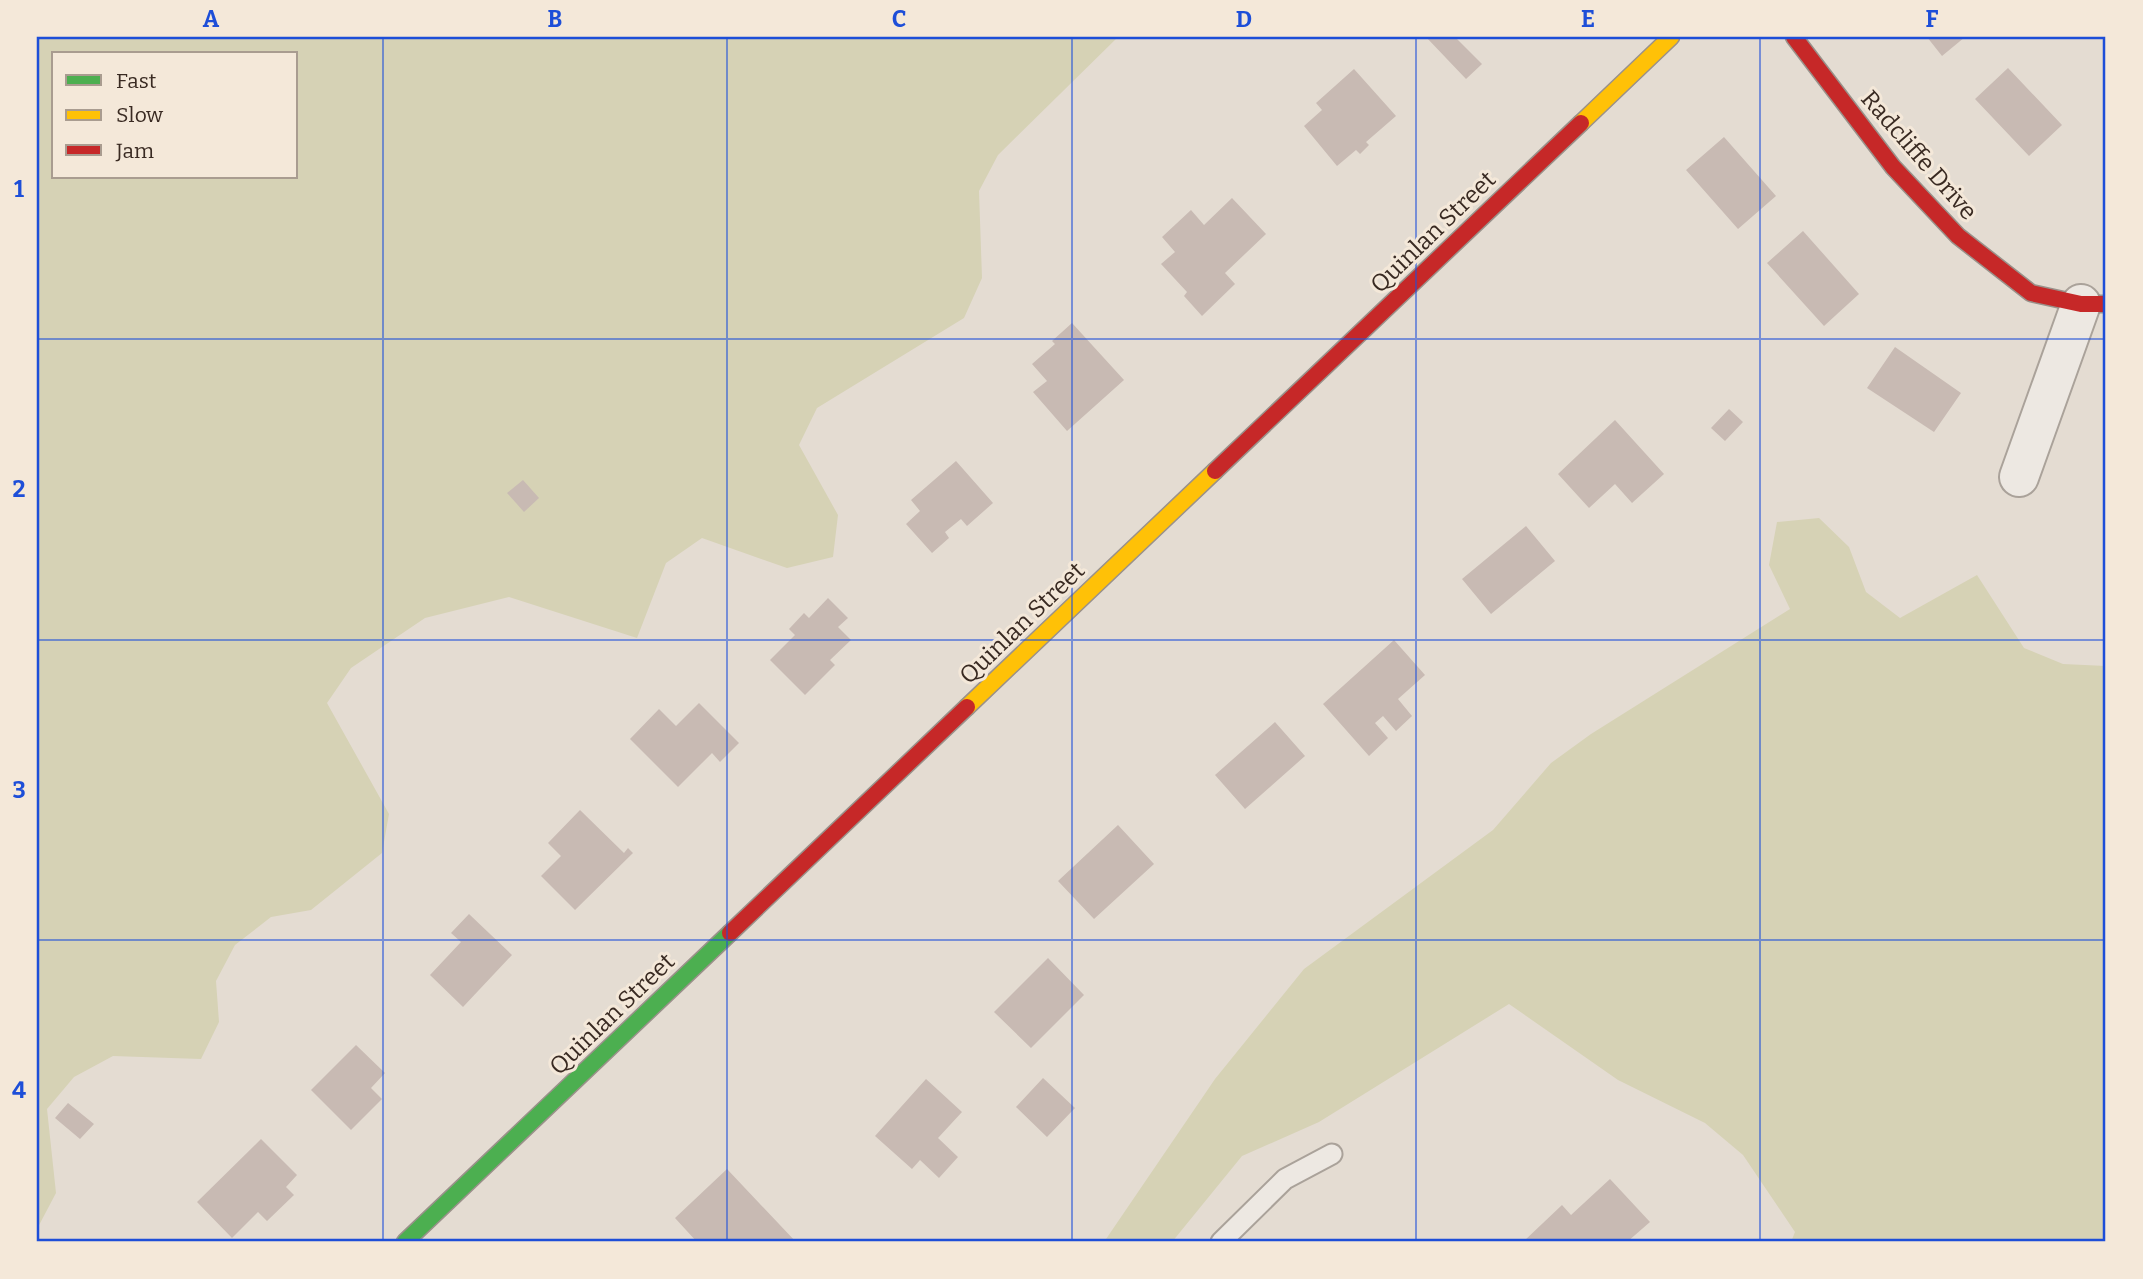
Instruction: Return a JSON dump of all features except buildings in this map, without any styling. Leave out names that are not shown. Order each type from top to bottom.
[{"type":"street","name":"Quinlan Street","points":[[405,1242],[1671,37]]},
{"type":"street","name":"Radcliffe Drive","points":[[1794,37],[1893,167],[1958,236],[2031,293],[2094,304]]},
{"type":"street","points":[[2019,477],[2094,304]]},
{"type":"lane","points":[[1221,1242],[1285,1178],[1332,1154]]},
{"type":"shaded area","points":[[37,37],[1118,37],[998,155],[979,191],[982,278],[964,318],[817,408],[799,445],[838,515],[833,557],[787,568],[702,538],[666,563],[637,638],[509,597],[425,618],[351,668],[327,703],[389,814],[382,853],[311,910],[271,917],[235,945],[216,981],[219,1022],[201,1059],[113,1056],[74,1077],[47,1109],[56,1193],[37,1229]]},
{"type":"shaded area","points":[[1819,518],[1849,547],[1866,592],[1900,618],[1977,575],[2024,648],[2063,664],[2106,666],[2106,1242],[1791,1242],[1795,1232],[1743,1155],[1705,1123],[1618,1080],[1509,1004],[1319,1122],[1242,1156],[1172,1242],[1104,1242],[1215,1079],[1304,969],[1493,830],[1551,763],[1591,734],[1790,609],[1769,565],[1777,522]]},
{"type":"traffic: fast","points":[[405,1242],[730,933]]},
{"type":"traffic: slow","points":[[1581,123],[1671,37]]},
{"type":"traffic: slow","points":[[967,707],[1215,471]]},
{"type":"traffic: jam","points":[[1794,37],[1893,167],[1958,236],[2031,293],[2081,304],[2106,304]]},
{"type":"traffic: jam","points":[[1215,471],[1581,123]]},
{"type":"traffic: jam","points":[[730,933],[967,707]]}]
